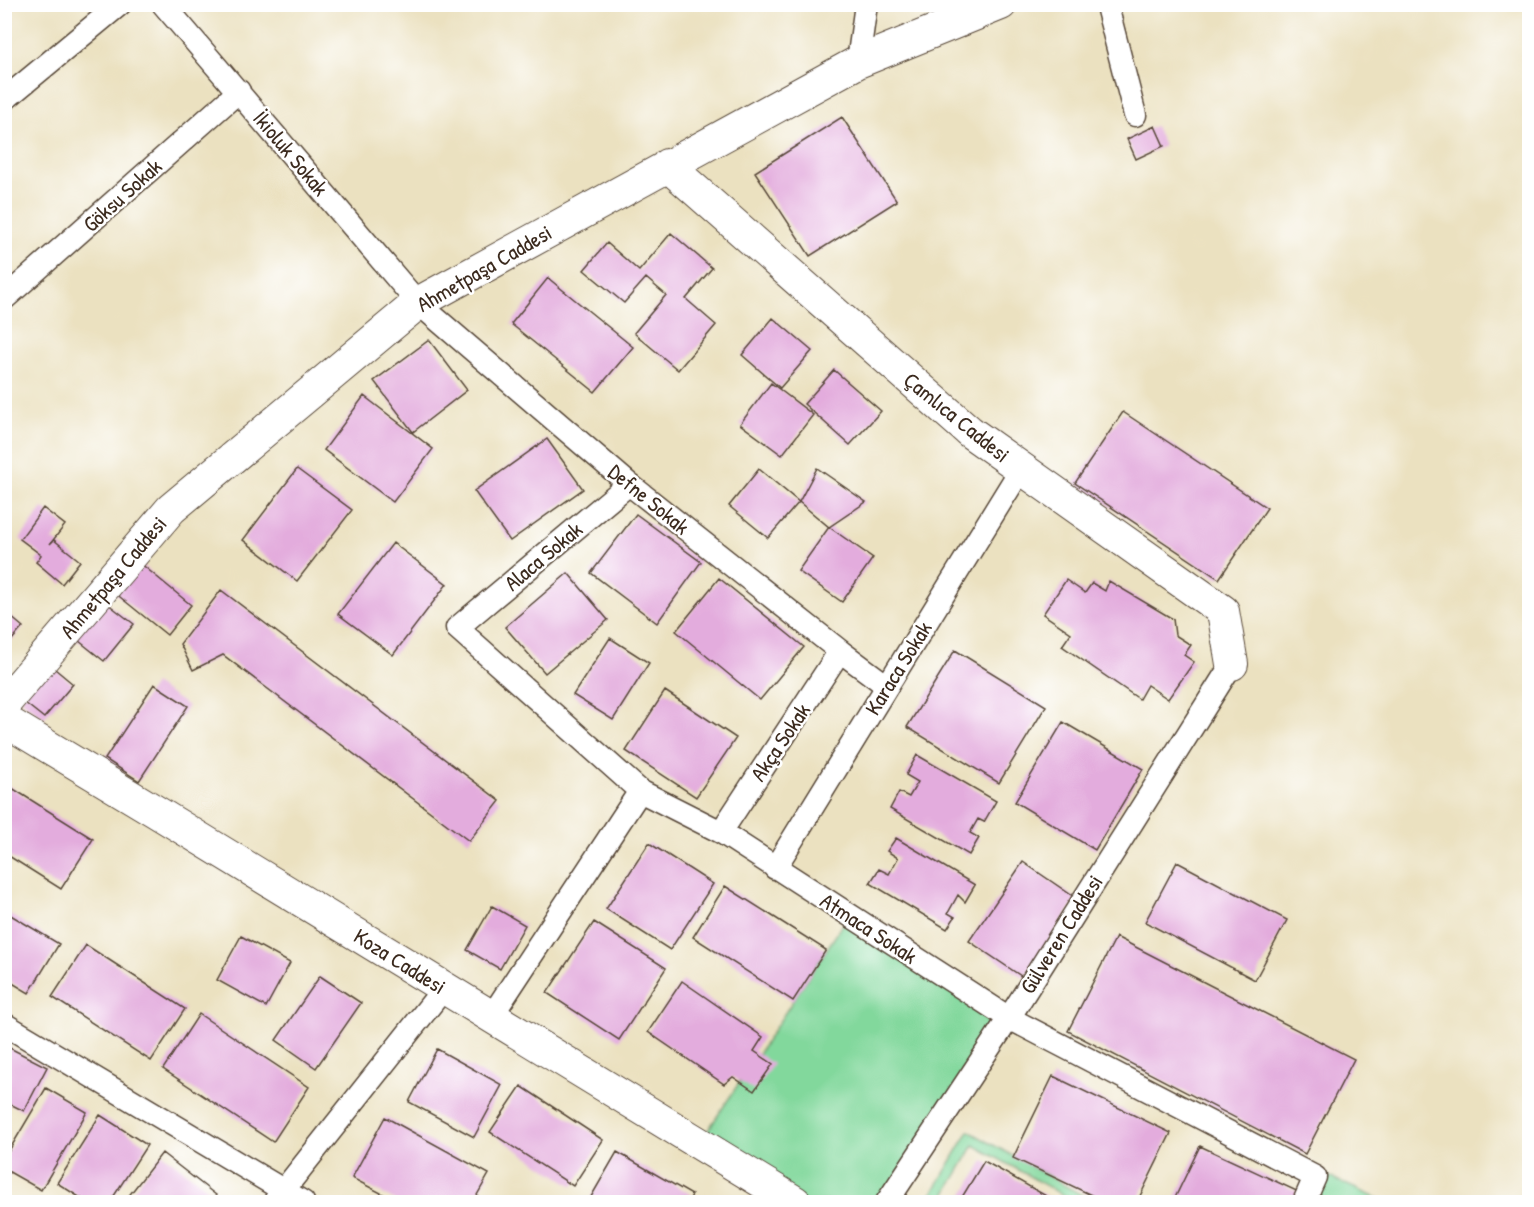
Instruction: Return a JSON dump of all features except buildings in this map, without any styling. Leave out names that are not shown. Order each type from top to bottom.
[{"type":"street","points":[[4,100],[120,4]]},
{"type":"street","name":"İkioluk Sokak","points":[[163,4],[418,303]]},
{"type":"street","points":[[858,62],[866,4]]},
{"type":"street","name":"Ahmetpaşa Caddesi","points":[[4,704],[171,509],[418,303],[858,62],[1000,4]]},
{"type":"street","points":[[1109,4],[1108,10],[1135,115]]},
{"type":"street","name":"Göksu Sokak","points":[[4,299],[239,91]]},
{"type":"street","name":"Çamlıca Caddesi","points":[[667,165],[970,432],[1224,611],[1232,664]]},
{"type":"street","name":"Defne Sokak","points":[[418,303],[629,483],[887,686]]},
{"type":"street","name":"Karaca Sokak","points":[[775,867],[1021,469]]},
{"type":"street","name":"Alaca Sokak","points":[[457,628],[629,483]]},
{"type":"street","name":"Atmaca Sokak","points":[[457,628],[640,791],[720,832],[1009,1018],[1315,1178],[1304,1203]]},
{"type":"street","name":"Akça Sokak","points":[[720,832],[840,651]]},
{"type":"street","name":"Gülveren Caddesi","points":[[887,1203],[1009,1018],[1232,664]]},
{"type":"street","name":"Koza Caddesi","points":[[4,720],[269,879],[795,1203]]},
{"type":"street","points":[[491,1017],[640,791]]},
{"type":"street","points":[[4,1024],[287,1199],[444,988]]},
{"type":"green space","points":[[849,915],[1009,1018],[887,1202],[795,1202],[699,1144]]},
{"type":"green space","points":[[969,1131],[1094,1202],[1075,1202],[974,1145],[941,1202],[927,1202]]},
{"type":"green space","points":[[1321,1173],[1385,1202],[1307,1202]]}]
